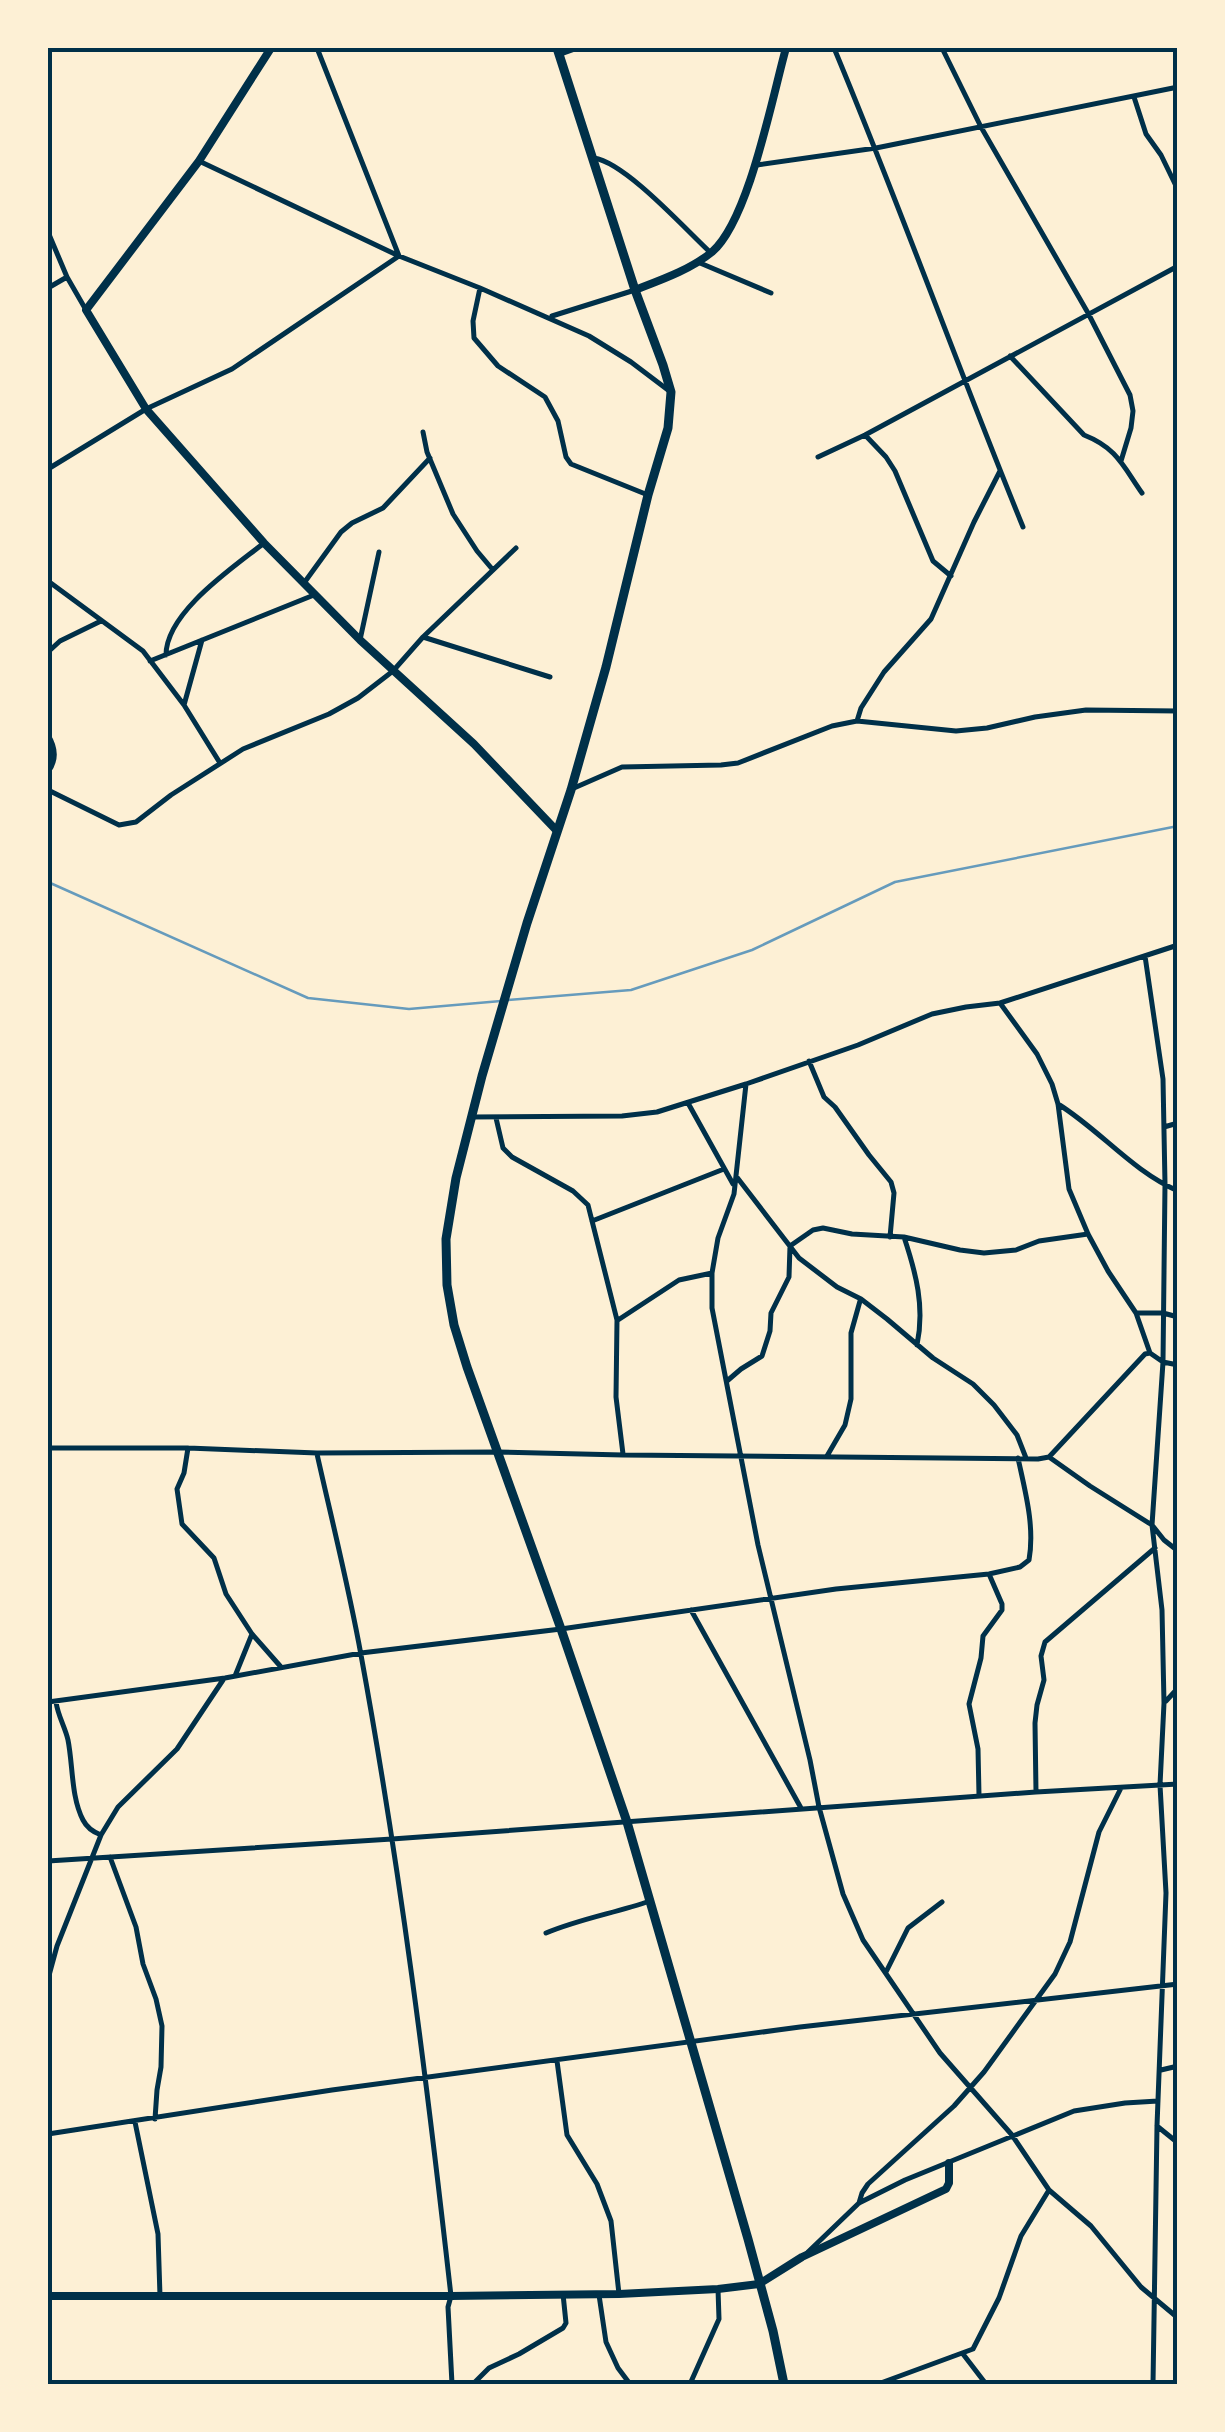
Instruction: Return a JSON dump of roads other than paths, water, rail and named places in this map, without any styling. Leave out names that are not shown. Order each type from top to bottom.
[{"type":"main road","points":[[558,50],[670,392],[668,428],[571,790],[527,923],[471,1117],[446,1239],[446,1285],[467,1367],[627,1822],[784,2384]]},
{"type":"street","points":[[86,310],[199,161],[271,48]]},
{"type":"street","points":[[317,48],[399,256]]},
{"type":"street","points":[[558,50],[573,48]]},
{"type":"street","points":[[549,317],[635,290],[697,262],[725,238],[736,219],[754,166],[786,48]]},
{"type":"street","points":[[834,48],[1023,527]]},
{"type":"street","points":[[942,48],[981,127],[1130,395],[1131,428],[1121,460]]},
{"type":"street","points":[[754,166],[876,148],[1178,87]]},
{"type":"street","points":[[1134,97],[1146,134],[1161,154],[1178,190]]},
{"type":"street","points":[[594,158],[608,162],[637,183],[711,252]]},
{"type":"street","points":[[199,161],[399,256],[549,317],[603,344],[670,392]]},
{"type":"street","points":[[48,232],[67,277],[146,409],[315,595],[474,744],[557,832]]},
{"type":"street","points":[[48,468],[146,409],[232,369],[399,256]]},
{"type":"street","points":[[697,262],[771,292]]},
{"type":"street","points":[[818,457],[1178,266]]},
{"type":"street","points":[[48,288],[67,277]]},
{"type":"street","points":[[480,288],[474,338],[498,366],[545,397],[558,422],[571,464],[648,495]]},
{"type":"street","points":[[1010,356],[1084,435],[1108,447],[1121,460],[1142,494]]},
{"type":"street","points":[[424,432],[424,443],[461,528],[493,570]]},
{"type":"street","points":[[865,435],[895,471],[933,561],[951,576]]},
{"type":"street","points":[[304,583],[340,532],[383,508],[430,458]]},
{"type":"street","points":[[857,721],[884,672],[931,619],[1000,471]]},
{"type":"street","points":[[166,655],[167,641],[196,598],[264,542]]},
{"type":"street","points":[[48,790],[119,826],[136,822],[244,749],[358,698],[393,670],[516,548]]},
{"type":"street","points":[[360,640],[379,552]]},
{"type":"street","points":[[48,581],[142,651],[184,705],[220,763]]},
{"type":"street","points":[[150,661],[315,595]]},
{"type":"street","points":[[48,652],[60,641],[101,621]]},
{"type":"street","points":[[423,637],[550,677]]},
{"type":"street","points":[[184,705],[202,640]]},
{"type":"street","points":[[571,790],[622,767],[738,763],[832,726],[857,721],[956,731],[1086,710],[1178,711]]},
{"type":"street","points":[[48,736],[55,756],[48,772]]},
{"type":"street","points":[[471,1117],[622,1116],[656,1112],[858,1045],[932,1014],[1000,1003],[1178,945]]},
{"type":"street","points":[[1145,956],[1163,1079],[1165,1184],[1163,1362],[1152,1525],[1162,1610],[1164,1704],[1160,1785],[1166,1894],[1157,2126],[1154,2384]]},
{"type":"street","points":[[1000,1003],[1037,1054],[1052,1084],[1069,1189],[1088,1234],[1136,1313],[1150,1353],[1163,1362],[1178,1365]]},
{"type":"street","points":[[809,1061],[824,1097],[891,1182],[894,1193],[890,1237]]},
{"type":"street","points":[[746,1084],[736,1176],[712,1273],[713,1317],[770,1599],[842,1894],[863,1940],[940,2053],[1012,2135],[1049,2190],[1091,2226],[1141,2287],[1178,2318]]},
{"type":"street","points":[[688,1103],[734,1187]]},
{"type":"street","points":[[1058,1104],[1129,1161],[1178,1191]]},
{"type":"street","points":[[496,1118],[503,1148],[512,1157],[573,1191],[588,1206],[617,1320],[616,1397],[623,1455]]},
{"type":"street","points":[[1164,1127],[1178,1123]]},
{"type":"street","points":[[592,1222],[724,1169]]},
{"type":"street","points":[[736,1176],[799,1258],[973,1384],[1018,1436],[1026,1458]]},
{"type":"street","points":[[790,1246],[816,1229],[904,1238],[984,1252],[1016,1250],[1088,1234]]},
{"type":"street","points":[[904,1238],[918,1278],[921,1328],[917,1344]]},
{"type":"street","points":[[726,1382],[762,1356],[771,1313],[789,1277],[790,1246]]},
{"type":"street","points":[[617,1320],[679,1280],[712,1273]]},
{"type":"street","points":[[828,1456],[844,1425],[851,1398],[851,1333],[860,1300]]},
{"type":"street","points":[[1136,1313],[1178,1317]]},
{"type":"street","points":[[1049,1457],[1150,1353]]},
{"type":"street","points":[[48,1448],[1049,1457],[1152,1525],[1178,1551]]},
{"type":"street","points":[[188,1448],[184,1474],[176,1489],[182,1524],[214,1558],[226,1594],[280,1667]]},
{"type":"street","points":[[317,1453],[361,1653],[392,1839],[451,2296],[448,2307],[452,2384]]},
{"type":"street","points":[[48,1702],[225,1678],[361,1653],[1020,1567],[1029,1560],[1031,1548],[1018,1458]]},
{"type":"street","points":[[1036,1792],[1037,1705],[1044,1680],[1042,1648],[1155,1548]]},
{"type":"street","points":[[979,1796],[978,1749],[970,1704],[984,1636],[1002,1610],[989,1574]]},
{"type":"street","points":[[691,1610],[801,1808]]},
{"type":"street","points":[[235,1676],[252,1634]]},
{"type":"street","points":[[48,1979],[57,1946],[101,1836],[118,1807],[176,1749],[225,1678]]},
{"type":"street","points":[[1164,1704],[1178,1688]]},
{"type":"street","points":[[56,1702],[67,1736],[83,1822],[101,1836]]},
{"type":"street","points":[[48,1861],[1178,1784]]},
{"type":"street","points":[[859,2203],[868,2184],[970,2088],[1055,1974],[1070,1942],[1098,1832],[1121,1788]]},
{"type":"street","points":[[110,1856],[136,1927],[162,2026],[155,2119]]},
{"type":"street","points":[[546,1933],[650,1901]]},
{"type":"street","points":[[886,1972],[908,1928],[942,1902]]},
{"type":"street","points":[[48,2134],[332,2090],[800,2027],[1178,1984]]},
{"type":"street","points":[[556,2061],[567,2135],[597,2184],[612,2220],[619,2294]]},
{"type":"street","points":[[1161,2070],[1178,2066]]},
{"type":"street","points":[[802,2257],[859,2203],[905,2180],[1074,2112],[1158,2101]]},
{"type":"street","points":[[135,2122],[158,2234],[160,2296]]},
{"type":"street","points":[[1157,2126],[1178,2143]]},
{"type":"street","points":[[48,2296],[619,2294],[718,2290],[759,2284],[802,2257],[946,2188],[949,2162]]},
{"type":"street","points":[[878,2384],[963,2354],[978,2344],[1021,2236],[1049,2190]]},
{"type":"street","points":[[690,2384],[718,2319],[718,2290]]},
{"type":"street","points":[[473,2384],[489,2368],[563,2328],[563,2294]]},
{"type":"street","points":[[599,2294],[606,2342],[630,2384]]},
{"type":"street","points":[[963,2354],[986,2384]]},
{"type":"waterway","points":[[508,1000],[631,990],[752,950],[895,882],[1178,826]]},
{"type":"waterway","points":[[48,882],[308,998],[409,1009],[501,1001]]}]
